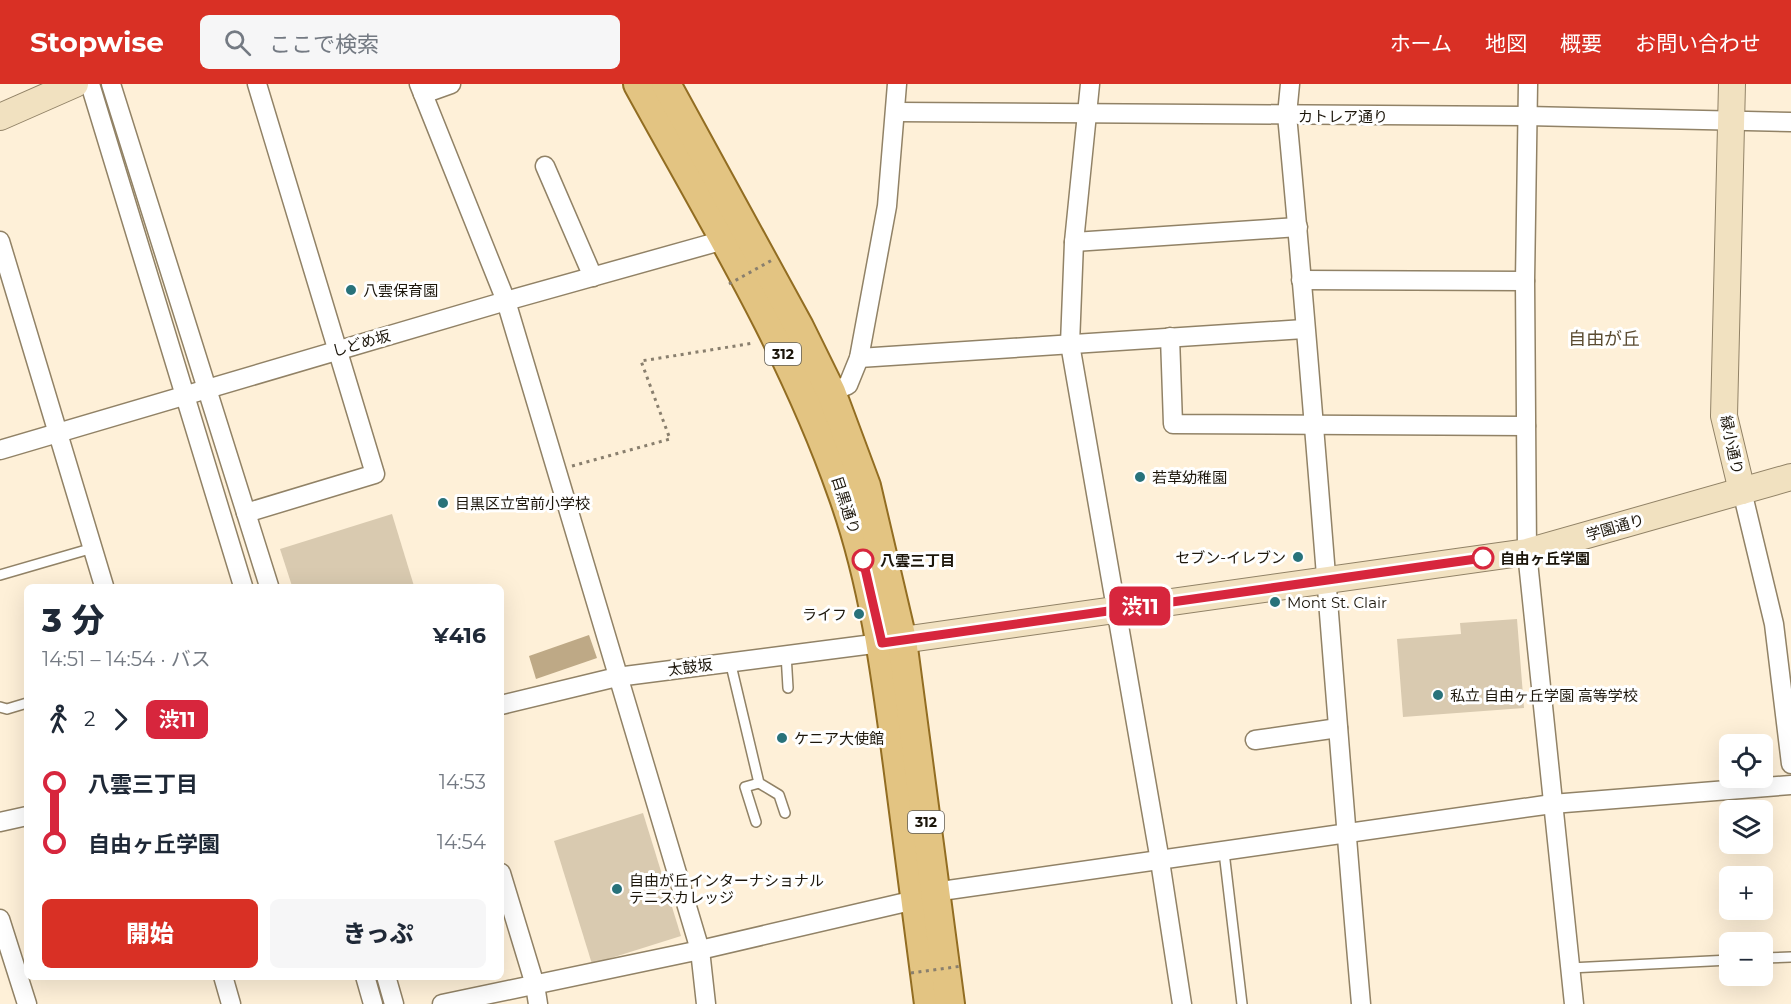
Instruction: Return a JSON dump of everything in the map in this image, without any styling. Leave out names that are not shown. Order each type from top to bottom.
[{"type":"main road","name":"目黒通り","points":[[638,84],[776,339],[814,420],[843,494],[892,642]]},
{"type":"main road","name":"目黒通り","points":[[666,84],[799,327],[831,392],[866,486],[892,642],[924,896],[929,1004]]},
{"type":"main road","name":"目黒通り","points":[[924,896],[950,1004]]},
{"type":"street","points":[[0,117],[75,84]]},
{"type":"street","points":[[90,84],[242,584]]},
{"type":"street","points":[[111,84],[268,584]]},
{"type":"street","points":[[246,513],[375,474],[257,84]]},
{"type":"street","points":[[451,84],[421,89],[506,301],[700,951],[706,1004]]},
{"type":"street","points":[[831,392],[848,385],[859,358],[887,206],[897,84]]},
{"type":"street","points":[[1090,84],[1074,242],[1070,344],[1160,861],[1182,1004]]},
{"type":"street","points":[[1290,84],[1287,116],[1298,227],[1304,329],[1316,426],[1326,580],[1361,1004]]},
{"type":"street","points":[[1528,84],[1525,281],[1527,552],[1574,1004]]},
{"type":"street","name":"緑小通り","points":[[1732,84],[1724,416],[1774,624],[1791,764]]},
{"type":"street","name":"カトレア通り","points":[[896,112],[1527,116],[1791,122]]},
{"type":"street","points":[[544,166],[592,277]]},
{"type":"street","points":[[1074,242],[1298,227]]},
{"type":"street","name":"しどめ坂","points":[[0,450],[206,388],[724,240]]},
{"type":"street","points":[[0,241],[103,584]]},
{"type":"street","points":[[1301,280],[1525,281]]},
{"type":"street","points":[[859,358],[1304,329]]},
{"type":"street","points":[[1170,337],[1173,424],[1527,426]]},
{"type":"street","name":"学園通り","points":[[892,642],[1527,552],[1791,477]]},
{"type":"street","name":"太鼓坂","points":[[504,704],[617,677],[892,642]]},
{"type":"street","points":[[1256,740],[1338,728]]},
{"type":"street","points":[[442,1004],[700,951],[924,896],[1552,804],[1791,785]]},
{"type":"street","points":[[0,822],[24,817]]},
{"type":"street","points":[[504,883],[535,985],[538,1004]]},
{"type":"street","points":[[0,920],[27,1004]]},
{"type":"street","points":[[224,980],[231,1004]]},
{"type":"street","points":[[366,980],[373,1004]]},
{"type":"street","points":[[387,980],[394,1004]]},
{"type":"lane","points":[[0,575],[93,548]]},
{"type":"lane","points":[[786,654],[788,688]]},
{"type":"lane","points":[[730,661],[759,783],[779,795],[785,813]]},
{"type":"lane","points":[[0,707],[8,709],[24,704]]},
{"type":"lane","points":[[756,822],[745,787],[759,783]]},
{"type":"lane","points":[[1224,852],[1242,1004]]},
{"type":"lane","points":[[1773,958],[1791,957]]},
{"type":"lane","points":[[1570,968],[1719,961]]},
{"type":"path","points":[[729,284],[774,259]]},
{"type":"path","points":[[556,470],[669,440],[641,361],[776,339]]},
{"type":"path","points":[[911,973],[962,966]]},
{"type":"shaded area","points":[[392,514],[413,584],[291,584],[280,549]]},
{"type":"shaded area","points":[[1517,619],[1524,708],[1403,717],[1397,639],[1461,634],[1460,623]]},
{"type":"shaded area","points":[[589,635],[597,658],[536,679],[529,656]]},
{"type":"shaded area","name":"自由が丘インターナショナル テニスカレッジ","points":[[643,813],[681,936],[592,964],[554,841]]},
{"type":"bus line","name":"渋11","points":[[863,560],[882,643],[1483,558]]},
{"type":"place","name":"八雲保育園","points":[[351,290]]},
{"type":"place","name":"若草幼稚園","points":[[1140,477]]},
{"type":"place","name":"目黒区立宮前小学校","points":[[443,503]]},
{"type":"place","name":"セブン-イレブン","points":[[1298,557]]},
{"type":"place","name":"自由ヶ丘学園","points":[[1483,558]]},
{"type":"place","name":"八雲三丁目","points":[[863,560]]},
{"type":"place","name":"Mont St. Clair","points":[[1275,602]]},
{"type":"place","name":"ライフ","points":[[859,614]]},
{"type":"place","name":"私立 自由ヶ丘学園 高等学校","points":[[1438,695]]},
{"type":"place","name":"ケニア大使館","points":[[782,738]]},
{"type":"place","name":"自由が丘インターナショナル テニスカレッジ","points":[[617,889]]},
{"type":"district","name":"自由が丘","points":[[1604,339]]}]
